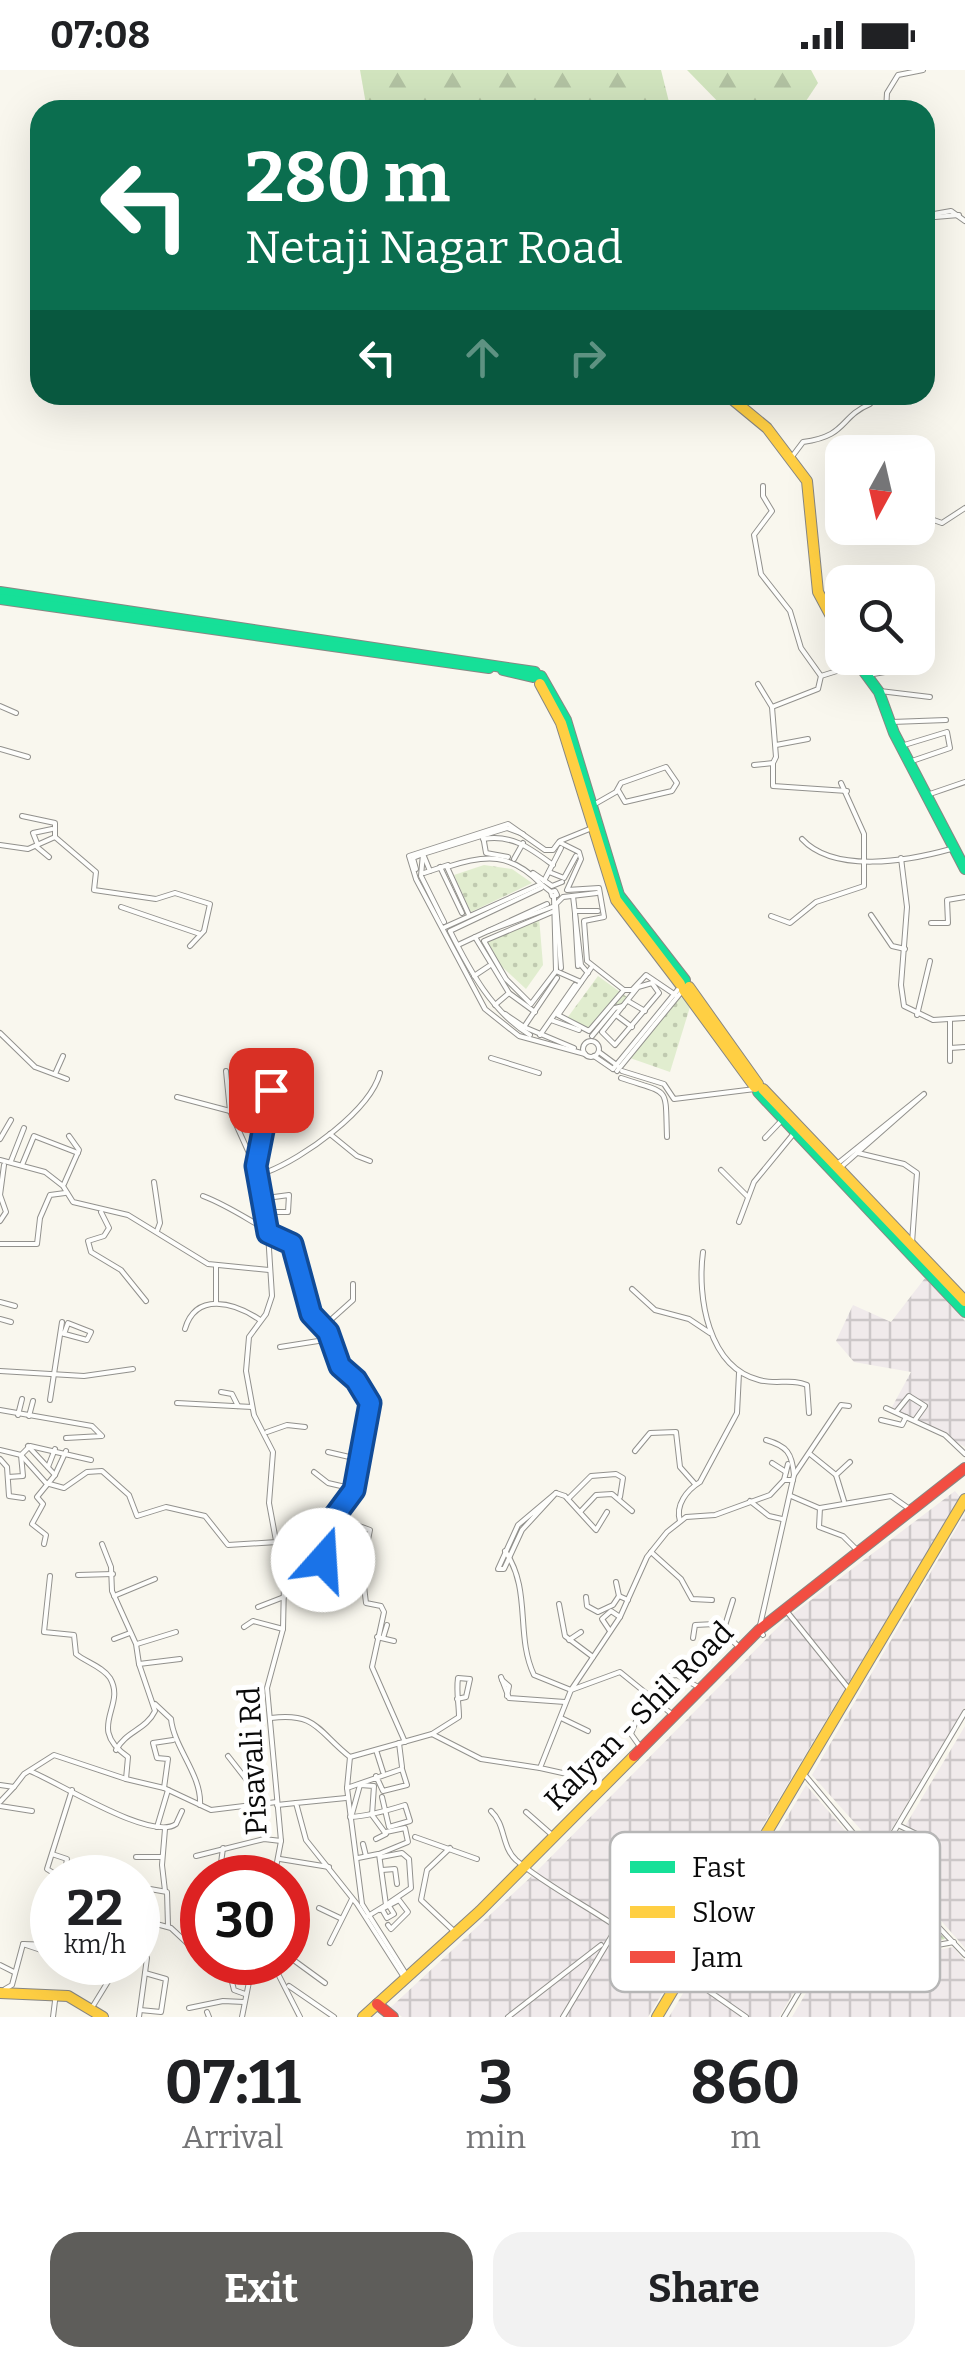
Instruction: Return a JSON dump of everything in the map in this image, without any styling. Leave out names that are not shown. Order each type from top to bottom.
[{"type":"street","points":[[886,100],[886,93],[898,76],[922,70]]},
{"type":"street","points":[[935,214],[951,211],[965,221]]},
{"type":"street","points":[[740,405],[760,421],[791,458],[810,496],[818,592],[825,605]]},
{"type":"street","points":[[791,458],[803,442],[831,437],[857,410],[868,405]]},
{"type":"street","points":[[763,486],[762,496],[772,510],[754,535],[761,574],[790,612],[802,648],[821,676],[818,690],[772,707]]},
{"type":"street","points":[[935,520],[942,523],[965,508]]},
{"type":"street","points":[[0,596],[468,662],[537,676],[566,720],[605,887],[606,916],[584,921],[592,966],[624,990],[632,990],[648,974],[682,989]]},
{"type":"street","points":[[821,676],[825,674]]},
{"type":"street","points":[[868,675],[965,869]]},
{"type":"street","points":[[758,684],[772,707],[776,745],[772,786],[847,791]]},
{"type":"street","points":[[879,692],[930,698]]},
{"type":"street","points":[[0,706],[16,713]]},
{"type":"street","points":[[889,722],[946,720]]},
{"type":"street","points":[[901,746],[946,732],[950,748],[909,762]]},
{"type":"street","points":[[776,745],[808,739]]},
{"type":"street","points":[[0,749],[28,757]]},
{"type":"street","points":[[754,766],[773,763]]},
{"type":"street","points":[[589,807],[618,790],[621,783],[666,767],[677,783],[672,791],[636,803],[625,802],[618,790]]},
{"type":"street","points":[[928,795],[965,782]]},
{"type":"street","points":[[772,916],[790,923],[816,902],[863,887],[864,834],[841,783]]},
{"type":"street","points":[[589,807],[605,887],[783,1119],[912,1244],[918,1256]]},
{"type":"street","points":[[22,816],[55,822],[55,838]]},
{"type":"street","points":[[592,828],[548,851],[505,825],[412,853],[442,929],[485,1009],[502,1026],[560,1050],[596,1054],[618,1070],[664,1084],[670,1100],[666,1137]]},
{"type":"street","points":[[423,854],[507,828],[524,834]]},
{"type":"street","points":[[49,857],[37,845],[33,832],[52,829]]},
{"type":"street","points":[[483,838],[501,836],[523,843],[553,865]]},
{"type":"street","points":[[0,845],[28,849],[55,838]]},
{"type":"street","points":[[55,838],[94,869],[94,890],[156,899],[172,892],[210,904],[200,934],[190,946]]},
{"type":"street","points":[[483,838],[486,853]]},
{"type":"street","points":[[802,839],[815,853],[836,860],[957,851]]},
{"type":"street","points":[[514,860],[523,843]]},
{"type":"street","points":[[560,845],[542,884],[451,928],[474,976],[505,1014],[540,1035],[574,1048]]},
{"type":"street","points":[[560,845],[581,857],[567,890]]},
{"type":"street","points":[[417,871],[430,871],[486,853],[514,860],[554,894]]},
{"type":"street","points":[[423,854],[417,871],[444,922]]},
{"type":"street","points":[[423,854],[430,871]]},
{"type":"street","points":[[469,915],[447,867],[483,856],[511,860],[542,884],[554,886],[562,882]]},
{"type":"street","points":[[549,872],[564,878],[576,856]]},
{"type":"street","points":[[901,858],[908,907],[902,997],[907,1009],[917,1015],[950,1021],[965,1018]]},
{"type":"street","points":[[440,868],[462,913]]},
{"type":"street","points":[[442,929],[542,884]]},
{"type":"street","points":[[554,894],[605,887]]},
{"type":"street","points":[[524,1027],[558,973],[555,907],[560,899],[605,887]]},
{"type":"street","points":[[550,907],[484,941],[506,979],[531,1004],[558,973],[550,907],[554,894]]},
{"type":"street","points":[[573,895],[581,966],[588,972]]},
{"type":"street","points":[[931,923],[948,923],[948,900],[965,897]]},
{"type":"street","points":[[509,902],[516,917]]},
{"type":"street","points":[[121,907],[200,934]]},
{"type":"street","points":[[458,945],[516,917],[550,907]]},
{"type":"street","points":[[487,929],[491,933],[550,907]]},
{"type":"street","points":[[575,912],[598,911]]},
{"type":"street","points":[[575,912],[578,966]]},
{"type":"street","points":[[870,916],[892,946],[906,949]]},
{"type":"street","points":[[475,937],[489,966],[509,993],[534,1012]]},
{"type":"street","points":[[917,1015],[930,961]]},
{"type":"street","points":[[474,976],[489,966]]},
{"type":"street","points":[[540,1035],[592,966]]},
{"type":"street","points":[[558,973],[578,984]]},
{"type":"street","points":[[578,984],[558,1015],[591,1036],[596,1054]]},
{"type":"street","points":[[642,984],[652,984],[659,992],[615,1044],[601,1033],[624,1006],[642,984]]},
{"type":"street","points":[[618,1070],[682,989]]},
{"type":"street","points":[[591,1036],[624,990]]},
{"type":"street","points":[[495,1004],[509,993]]},
{"type":"street","points":[[628,1000],[644,1012]]},
{"type":"street","points":[[585,1054],[583,1046],[591,1036],[614,1008],[624,1006]]},
{"type":"street","points":[[505,1014],[506,1020],[530,1036]]},
{"type":"street","points":[[616,1016],[632,1027]]},
{"type":"street","points":[[551,1020],[579,1030]]},
{"type":"street","points":[[950,1021],[950,1061]]},
{"type":"street","points":[[0,1032],[35,1067],[67,1078]]},
{"type":"street","points":[[950,1048],[965,1047]]},
{"type":"street","points":[[557,1060],[560,1050]]},
{"type":"street","points":[[54,1076],[62,1056]]},
{"type":"street","points":[[491,1058],[540,1072]]},
{"type":"street","points":[[177,1403],[252,1407],[248,1342],[272,1296],[268,1233],[256,1166],[230,1111],[226,1071]]},
{"type":"street","points":[[259,1188],[268,1172],[295,1162],[330,1134],[371,1094],[380,1073]]},
{"type":"street","points":[[256,1166],[272,1086]]},
{"type":"street","points":[[670,1100],[758,1087]]},
{"type":"street","points":[[758,1087],[918,1256],[965,1312]]},
{"type":"street","points":[[177,1098],[230,1111]]},
{"type":"street","points":[[911,1104],[858,1152],[835,1169],[911,1104]]},
{"type":"street","points":[[765,1138],[783,1119]]},
{"type":"street","points":[[0,1139],[12,1120]]},
{"type":"street","points":[[0,1221],[1,1178],[24,1128]]},
{"type":"street","points":[[739,1222],[747,1196],[795,1132]]},
{"type":"street","points":[[330,1134],[357,1156],[370,1160]]},
{"type":"street","points":[[22,1165],[34,1136],[78,1153]]},
{"type":"street","points":[[63,1186],[78,1153],[77,1142],[69,1136]]},
{"type":"street","points":[[858,1152],[904,1164],[917,1173],[912,1244]]},
{"type":"street","points":[[5,1163],[45,1172],[63,1186],[76,1204],[122,1213],[216,1264],[269,1270]]},
{"type":"street","points":[[722,1170],[747,1196]]},
{"type":"street","points":[[154,1182],[160,1222],[156,1232]]},
{"type":"street","points":[[0,1244],[36,1244],[40,1218],[50,1196],[65,1193]]},
{"type":"street","points":[[203,1196],[246,1214],[268,1233],[292,1244],[307,1305],[331,1339],[340,1366],[356,1380],[370,1403],[354,1490],[323,1532],[320,1573],[284,1584]]},
{"type":"street","points":[[264,1212],[288,1212],[290,1196],[274,1197]]},
{"type":"street","points":[[98,1209],[110,1228],[104,1236],[88,1241],[91,1252],[121,1270],[146,1301]]},
{"type":"street","points":[[703,1252],[700,1294],[714,1336],[739,1373],[756,1380],[807,1385],[809,1413]]},
{"type":"street","points":[[216,1264],[216,1303]]},
{"type":"street","points":[[938,1278],[965,1301]]},
{"type":"street","points":[[324,1327],[350,1304],[353,1284]]},
{"type":"street","points":[[632,1289],[654,1310],[690,1319],[714,1336]]},
{"type":"street","points":[[0,1302],[15,1306]]},
{"type":"street","points":[[186,1329],[191,1313],[216,1303],[260,1320]]},
{"type":"street","points":[[0,1319],[11,1322]]},
{"type":"street","points":[[50,1400],[62,1322]]},
{"type":"street","points":[[68,1323],[91,1331],[88,1340],[62,1334],[68,1323]]},
{"type":"street","points":[[280,1347],[331,1339]]},
{"type":"street","points":[[0,1371],[54,1375],[133,1369]]},
{"type":"street","points":[[680,1521],[682,1502],[698,1484],[737,1413],[739,1373]]},
{"type":"street","points":[[221,1392],[232,1394],[238,1406]]},
{"type":"street","points":[[896,1412],[909,1396],[925,1406],[915,1420]]},
{"type":"street","points":[[18,1415],[22,1399]]},
{"type":"street","points":[[29,1417],[33,1401]]},
{"type":"street","points":[[784,1480],[794,1478],[841,1405],[849,1406]]},
{"type":"street","name":"Pisavali Rd","points":[[252,1407],[273,1452],[269,1503],[284,1584],[283,1629],[268,1680],[279,1855]]},
{"type":"street","points":[[886,1408],[945,1435],[965,1454]]},
{"type":"street","points":[[0,1410],[92,1426],[102,1436],[66,1438]]},
{"type":"street","points":[[881,1420],[902,1425],[906,1416]]},
{"type":"street","points":[[265,1433],[287,1424],[305,1426]]},
{"type":"street","points":[[634,1451],[650,1432],[676,1432],[680,1466],[698,1484]]},
{"type":"street","points":[[761,1633],[768,1606],[768,1577],[794,1478],[792,1457],[786,1447],[766,1440]]},
{"type":"street","points":[[28,1446],[66,1451],[91,1460]]},
{"type":"street","points":[[8,1477],[23,1476],[22,1454],[28,1446]]},
{"type":"street","points":[[28,1446],[55,1475]]},
{"type":"street","points":[[48,1467],[55,1449]]},
{"type":"street","points":[[0,1450],[22,1454],[49,1484],[68,1488],[87,1472],[102,1472],[129,1495],[137,1516],[170,1508],[205,1516],[228,1545],[277,1542]]},
{"type":"street","points":[[44,1544],[46,1535],[32,1522],[43,1504],[37,1497],[55,1475],[66,1451]]},
{"type":"street","points":[[328,1452],[358,1459]]},
{"type":"street","points":[[810,1454],[836,1475],[844,1501]]},
{"type":"street","points":[[0,1459],[8,1477],[9,1496],[22,1498]]},
{"type":"street","points":[[836,1475],[850,1462]]},
{"type":"street","points":[[772,1464],[786,1472]]},
{"type":"street","points":[[540,1768],[571,1690],[620,1617],[651,1552],[680,1521],[715,1515],[775,1492],[784,1480],[788,1464]]},
{"type":"street","name":"Kalyan - Shil Road","points":[[366,2017],[380,2010],[529,1866],[761,1633],[859,1551],[965,1471]]},
{"type":"street","name":"Kalyan - Shil Road","points":[[380,2010],[406,1977],[529,1866],[740,1648],[965,1471]]},
{"type":"street","points":[[314,1472],[328,1483],[354,1490]]},
{"type":"street","points":[[568,1499],[593,1475],[616,1474],[622,1478],[620,1498]]},
{"type":"street","points":[[518,1531],[504,1569],[498,1567],[518,1531],[553,1493],[568,1499],[596,1530],[606,1512]]},
{"type":"street","points":[[580,1512],[596,1495],[620,1498],[632,1511]]},
{"type":"street","points":[[791,1496],[820,1508],[890,1496],[911,1510]]},
{"type":"street","points":[[769,1832],[965,1499]]},
{"type":"street","points":[[750,1502],[768,1516],[782,1519]]},
{"type":"street","points":[[820,1508],[819,1527],[844,1536],[859,1551]]},
{"type":"street","points":[[351,1523],[370,1530],[361,1590],[366,1603],[383,1609],[372,1666],[402,1742],[404,1765],[382,1771],[376,1750]]},
{"type":"street","points":[[102,1544],[113,1574],[114,1596],[136,1644],[154,1704],[153,1717],[122,1738],[116,1750]]},
{"type":"street","points":[[505,1551],[524,1604],[522,1642],[532,1671],[571,1690],[620,1672],[673,1715]]},
{"type":"street","points":[[651,1552],[681,1579],[692,1599],[712,1600]]},
{"type":"street","points":[[78,1575],[113,1574]]},
{"type":"street","points":[[50,1576],[44,1632],[74,1636],[76,1654],[110,1678],[114,1692],[107,1719],[116,1750],[128,1756],[126,1780]]},
{"type":"street","points":[[114,1596],[155,1579]]},
{"type":"street","points":[[586,1597],[588,1606],[598,1612],[613,1606],[619,1596],[616,1582]]},
{"type":"street","points":[[619,1596],[628,1600]]},
{"type":"street","points":[[258,1607],[284,1597]]},
{"type":"street","points":[[724,1632],[733,1600]]},
{"type":"street","points":[[559,1604],[560,1625],[569,1640],[593,1657]]},
{"type":"street","points":[[610,1632],[602,1625],[602,1619],[610,1611],[620,1617]]},
{"type":"street","points":[[788,1613],[852,1693]]},
{"type":"street","points":[[244,1626],[253,1620],[283,1629]]},
{"type":"street","points":[[693,1638],[695,1625],[714,1624],[740,1648]]},
{"type":"street","points":[[381,1635],[387,1626]]},
{"type":"street","points":[[136,1644],[176,1632]]},
{"type":"street","points":[[569,1640],[581,1632]]},
{"type":"street","points":[[114,1638],[130,1633]]},
{"type":"street","points":[[381,1635],[394,1640]]},
{"type":"street","points":[[139,1664],[180,1659]]},
{"type":"street","points":[[659,1677],[677,1675],[700,1688]]},
{"type":"street","points":[[501,1679],[507,1696],[565,1702]]},
{"type":"street","points":[[350,1757],[432,1734],[458,1717],[460,1690]]},
{"type":"street","points":[[641,1748],[630,1734],[644,1700]]},
{"type":"street","points":[[154,1704],[171,1718],[174,1740],[199,1790],[200,1805]]},
{"type":"street","points":[[896,1832],[965,1712]]},
{"type":"street","points":[[271,1718],[295,1715],[310,1720],[350,1757]]},
{"type":"street","points":[[559,1717],[588,1731]]},
{"type":"street","points":[[432,1734],[481,1759],[586,1780],[601,1792]]},
{"type":"street","points":[[157,1827],[168,1759],[157,1758],[153,1742],[174,1740]]},
{"type":"street","points":[[32,1811],[0,1804],[30,1770],[54,1755],[126,1780],[166,1789],[216,1810],[346,1798]]},
{"type":"street","points":[[228,1756],[253,1788],[253,1805]]},
{"type":"street","points":[[350,1757],[346,1798],[358,1858],[360,1898],[406,1977]]},
{"type":"street","points":[[586,1780],[596,1760]]},
{"type":"street","points":[[346,1788],[376,1776],[403,1769],[408,1784],[383,1791],[376,1776]]},
{"type":"street","points":[[30,1770],[100,1806],[157,1827],[166,1829],[176,1824],[182,1810]]},
{"type":"street","points":[[804,1774],[852,1832]]},
{"type":"street","points":[[351,1816],[357,1788],[364,1783],[377,1792],[372,1799],[372,1815],[386,1832]]},
{"type":"street","points":[[0,1785],[14,1787]]},
{"type":"street","points":[[55,1855],[52,1854],[72,1790]]},
{"type":"street","points":[[351,1816],[372,1815],[384,1812],[406,1806],[411,1820],[390,1827],[384,1812],[382,1797]]},
{"type":"street","points":[[296,1803],[304,1836],[406,1977]]},
{"type":"street","points":[[97,1813],[100,1806]]},
{"type":"street","points":[[491,1810],[502,1823],[512,1855],[610,1922]]},
{"type":"street","points":[[526,1812],[554,1837]]},
{"type":"street","points":[[899,1826],[912,1832]]},
{"type":"street","points":[[376,1838],[405,1828],[408,1844],[379,1856]]},
{"type":"street","points":[[166,1829],[162,1857],[168,1927]]},
{"type":"street","points":[[415,1836],[477,1859]]},
{"type":"street","points":[[199,1855],[264,1839],[281,1841]]},
{"type":"street","points":[[363,1844],[366,1856]]},
{"type":"street","points":[[222,1855],[223,1848]]},
{"type":"street","points":[[450,1848],[426,1870],[421,1900],[456,1933]]},
{"type":"street","points":[[358,1858],[402,1854],[409,1859],[411,1888],[368,1916]]},
{"type":"street","points":[[379,1856],[388,1906],[394,1914],[388,1918],[381,1910]]},
{"type":"street","points":[[310,1864],[329,1867]]},
{"type":"street","points":[[382,1870],[395,1869],[397,1884]]},
{"type":"street","points":[[160,1891],[165,1892]]},
{"type":"street","points":[[330,1942],[352,1899]]},
{"type":"street","points":[[388,1906],[401,1901],[408,1914],[391,1930],[388,1925]]},
{"type":"street","points":[[319,1908],[340,1918]]},
{"type":"street","points":[[160,1925],[180,1938]]},
{"type":"street","points":[[940,1927],[965,1955]]},
{"type":"street","points":[[562,2017],[610,1937]]},
{"type":"street","points":[[508,2017],[606,1942]]},
{"type":"street","points":[[940,1944],[954,1942]]},
{"type":"street","points":[[23,1944],[30,1944]]},
{"type":"street","points":[[23,1944],[30,1946]]},
{"type":"street","points":[[1,1993],[12,1985],[23,1944]]},
{"type":"street","points":[[0,1965],[14,1972]]},
{"type":"street","points":[[310,1972],[324,1983]]},
{"type":"street","points":[[140,2010],[161,2012],[166,1979],[160,1977]]},
{"type":"street","points":[[1,1993],[56,1993],[79,1998],[97,2013],[110,1985]]},
{"type":"street","points":[[138,2017],[143,1985]]},
{"type":"street","points":[[232,1985],[234,1990],[245,1994]]},
{"type":"street","points":[[242,2017],[247,1985]]},
{"type":"street","points":[[286,1985],[300,2017]]},
{"type":"street","points":[[287,1985],[334,2017]]},
{"type":"street","points":[[657,2017],[672,1992]]},
{"type":"street","points":[[712,1992],[746,2017]]},
{"type":"street","points":[[784,2017],[799,1992]]},
{"type":"street","points":[[52,2017],[56,1993]]},
{"type":"street","points":[[189,2008],[223,2000],[244,2002]]},
{"type":"street","points":[[380,2010],[393,2017]]},
{"type":"shaded area","points":[[925,1278],[965,1321],[965,1447],[892,1407],[911,1372],[854,1362],[836,1341],[853,1305],[891,1322]]},
{"type":"shaded area","points":[[955,1491],[960,1497],[759,1832],[610,1832],[610,1992],[663,1992],[648,2017],[402,2017],[391,2007],[534,1874],[786,1619]]},
{"type":"shaded area","points":[[965,1514],[965,1707],[890,1832],[863,1832],[812,1775]]},
{"type":"shaded area","points":[[965,1726],[965,1948],[940,1920],[940,1832],[902,1832]]},
{"type":"shaded area","points":[[806,1785],[846,1832],[778,1832]]},
{"type":"shaded area","points":[[953,1947],[965,1961],[965,2017],[792,2017],[807,1992],[940,1992],[940,1950]]},
{"type":"shaded area","points":[[684,1992],[794,1992],[779,2017],[669,2017]]},
{"type":"green space","points":[[360,70],[661,70],[668,100],[365,100]]},
{"type":"green space","points":[[687,70],[811,70],[818,83],[807,100],[716,100]]},
{"type":"green space","points":[[484,865],[512,869],[532,883],[471,912],[454,875]]},
{"type":"green space","points":[[539,917],[543,965],[526,989],[499,964],[486,941]]},
{"type":"green space","points":[[598,976],[627,997],[597,1035],[565,1021]]},
{"type":"green space","points":[[684,997],[690,1007],[670,1072],[630,1058],[678,998]]},
{"type":"traffic: fast","points":[[0,592],[535,672]]},
{"type":"traffic: fast","points":[[0,599],[489,668]]},
{"type":"traffic: fast","points":[[503,670],[533,677]]},
{"type":"traffic: fast","points":[[866,675],[879,692],[894,733],[965,869]]},
{"type":"traffic: fast","points":[[541,676],[566,720],[619,895],[685,980]]},
{"type":"traffic: fast","points":[[758,1092],[965,1312]]},
{"type":"traffic: slow","points":[[739,405],[767,428],[807,481],[818,592],[825,605]]},
{"type":"traffic: slow","points":[[540,684],[561,723],[616,900],[680,984]]},
{"type":"traffic: slow","points":[[689,987],[758,1084]]},
{"type":"traffic: slow","points":[[684,990],[755,1087]]},
{"type":"traffic: slow","points":[[763,1089],[965,1301]]},
{"type":"traffic: slow","points":[[767,1832],[965,1499]]},
{"type":"traffic: slow","points":[[363,2017],[480,1911],[634,1756]]},
{"type":"traffic: slow","points":[[657,2017],[672,1992]]},
{"type":"traffic: slow","points":[[0,1993],[68,1996],[103,2017]]},
{"type":"traffic: jam","points":[[634,1756],[759,1630],[965,1468]]},
{"type":"traffic: jam","points":[[377,2004],[393,2017]]},
{"type":"route","points":[[271,1090],[256,1166],[268,1233],[292,1244],[297,1276],[311,1314],[328,1332],[336,1360],[356,1380],[370,1403],[354,1490],[323,1532],[323,1560]]}]
